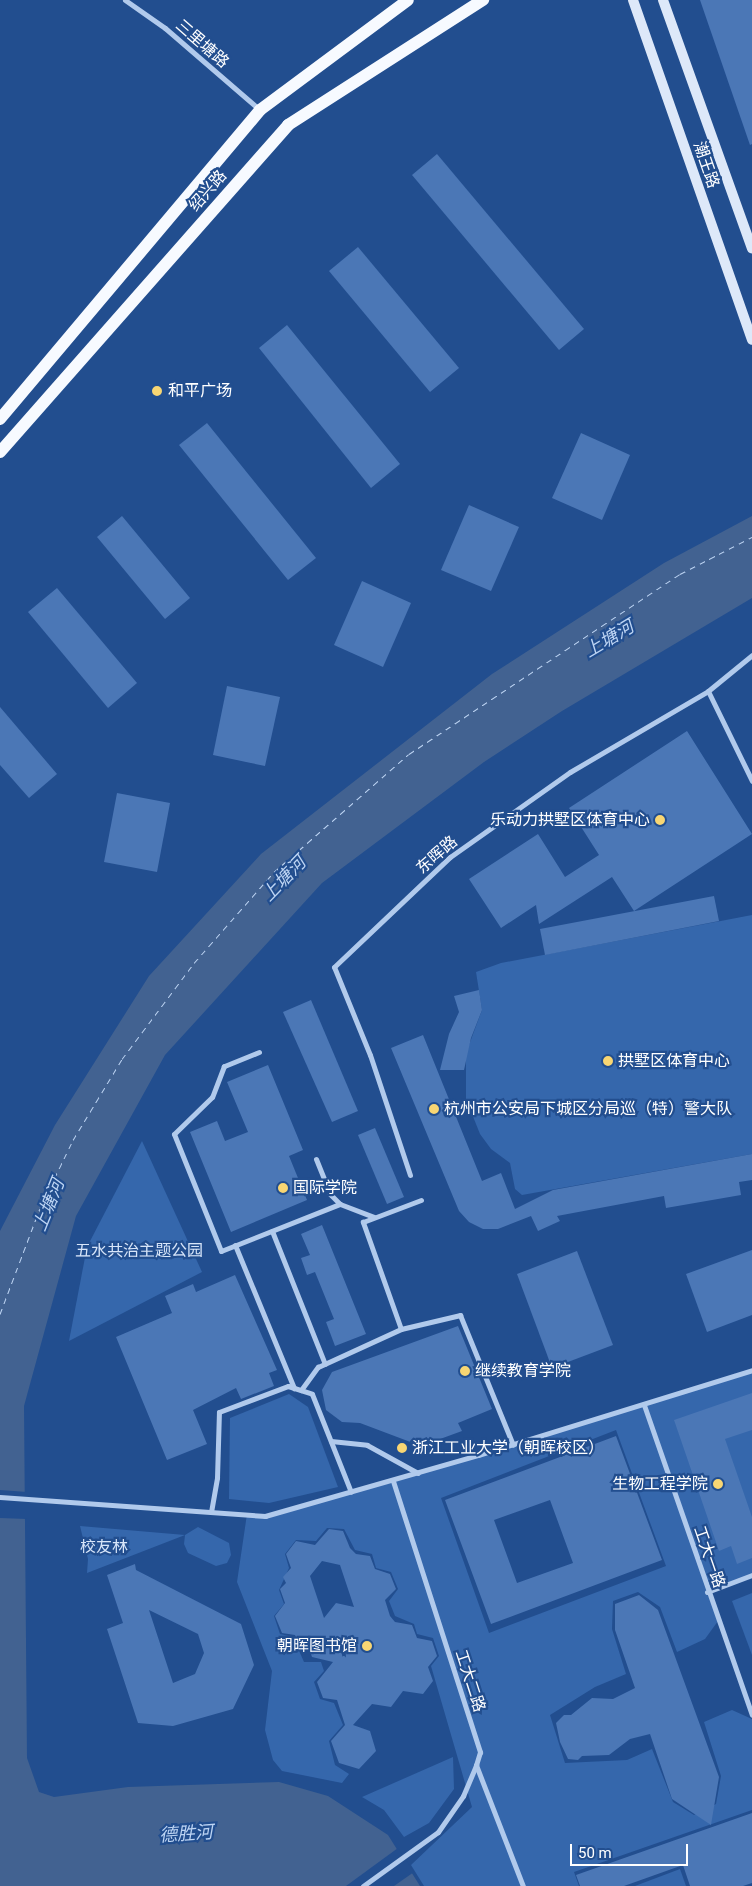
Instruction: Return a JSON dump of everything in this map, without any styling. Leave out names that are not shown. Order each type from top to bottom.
[{"type":"main road","name":"绍兴路","points":[[0,419],[260,110],[408,0]]},
{"type":"main road","name":"绍兴路","points":[[0,452],[288,125],[482,0]]},
{"type":"main road","name":"潮王路","points":[[633,0],[752,340]]},
{"type":"main road","name":"潮王路","points":[[663,0],[752,249]]},
{"type":"street","name":"三里塘路","points":[[125,0],[165,28],[260,110]]},
{"type":"street","name":"东晖路","points":[[410,1175],[370,1055],[334,967],[450,856],[570,772],[708,691],[752,654]]},
{"type":"street","points":[[708,691],[752,781]]},
{"type":"street","points":[[259,1052],[224,1066],[212,1097],[174,1134],[221,1251],[340,1204]]},
{"type":"street","points":[[316,1159],[330,1194],[340,1204],[374,1218]]},
{"type":"street","points":[[401,1329],[363,1222],[422,1200]]},
{"type":"street","points":[[272,1231],[325,1364]]},
{"type":"street","points":[[235,1245],[294,1388]]},
{"type":"street","points":[[301,1390],[318,1367],[401,1329],[460,1315],[513,1445]]},
{"type":"street","points":[[0,1497],[265,1516],[393,1481],[644,1405],[752,1370]]},
{"type":"street","points":[[211,1512],[217,1478],[219,1412],[288,1386],[312,1394],[351,1492]]},
{"type":"street","name":"工大一路","points":[[644,1405],[707,1592],[752,1716]]},
{"type":"street","points":[[331,1441],[367,1445],[418,1473]]},
{"type":"street","name":"工大二路","points":[[393,1481],[480,1752],[476,1765],[523,1886]]},
{"type":"street","points":[[707,1592],[752,1575]]},
{"type":"street","points":[[363,1886],[438,1832],[463,1796],[476,1765]]},
{"type":"green space","name":"拱墅区体育中心","points":[[752,915],[752,1154],[522,1195],[515,1189],[510,1163],[491,1149],[480,1134],[466,1099],[466,1053],[482,1010],[476,972],[501,963]]},
{"type":"green space","name":"五水共治主题公园","points":[[142,1141],[202,1272],[69,1341],[87,1247]]},
{"type":"green space","points":[[752,1370],[752,1575],[707,1592],[718,1621],[705,1639],[677,1652],[660,1607],[638,1592],[613,1601],[612,1629],[626,1674],[595,1687],[550,1715],[565,1763],[627,1760],[652,1749],[673,1802],[694,1815],[716,1804],[721,1776],[704,1722],[732,1710],[752,1719],[752,1810],[574,1872],[579,1886],[424,1886],[411,1865],[472,1807],[431,1666],[439,1656],[433,1638],[417,1634],[414,1624],[395,1616],[389,1601],[398,1589],[391,1572],[376,1568],[372,1554],[355,1550],[344,1529],[327,1528],[316,1541],[296,1540],[285,1554],[289,1568],[279,1590],[284,1604],[274,1616],[280,1634],[293,1637],[304,1662],[321,1662],[324,1671],[314,1682],[320,1699],[334,1703],[343,1725],[329,1741],[335,1765],[349,1774],[342,1783],[282,1771],[273,1760],[265,1730],[272,1671],[237,1582],[247,1514],[265,1516],[393,1481]],"holes":[[[616,1430],[666,1566],[489,1633],[441,1498]]]},
{"type":"green space","points":[[289,1394],[308,1407],[338,1487],[269,1503],[229,1499],[230,1418]]},
{"type":"green space","name":"校友林","points":[[80,1526],[185,1535],[87,1573],[88,1559]]},
{"type":"green space","points":[[198,1527],[229,1543],[231,1555],[227,1563],[216,1566],[188,1553],[184,1544],[185,1535]]},
{"type":"green space","points":[[752,1593],[752,1655],[732,1601]]},
{"type":"green space","points":[[453,1757],[454,1789],[429,1823],[404,1837],[384,1810],[362,1797]]},
{"type":"green space","points":[[680,1869],[686,1886],[635,1886]]},
{"type":"water","points":[[752,516],[752,598],[562,711],[484,762],[322,883],[165,1055],[76,1216],[24,1406],[27,1758],[39,1792],[54,1797],[128,1787],[279,1782],[328,1796],[388,1835],[420,1886],[0,1886],[0,1231],[55,1125],[149,976],[261,854],[492,674],[664,563]]},
{"type":"pier","points":[[0,1490],[27,1492],[27,1519],[0,1518]]},
{"type":"pier","points":[[398,1848],[414,1872],[394,1886],[346,1886]]},
{"type":"building","points":[[700,0],[752,0],[752,144],[750,145]]},
{"type":"building","points":[[437,154],[584,329],[559,350],[412,175]]},
{"type":"building","points":[[358,247],[459,368],[430,392],[329,271]]},
{"type":"building","points":[[287,325],[400,464],[371,488],[259,348]]},
{"type":"building","points":[[207,423],[316,558],[288,580],[179,445]]},
{"type":"building","points":[[581,433],[630,455],[602,520],[552,498]]},
{"type":"building","points":[[469,505],[519,527],[491,591],[441,570]]},
{"type":"building","points":[[122,516],[190,598],[165,619],[97,537]]},
{"type":"building","points":[[362,581],[411,603],[383,667],[334,645]]},
{"type":"building","points":[[57,588],[137,683],[108,708],[28,612]]},
{"type":"building","points":[[227,686],[280,697],[265,766],[213,755]]},
{"type":"building","points":[[0,707],[57,774],[29,798],[0,765]]},
{"type":"building","name":"乐动力拱墅区体育中心","points":[[687,731],[752,834],[634,911],[612,877],[539,924],[536,905],[501,928],[469,879],[538,834],[565,877],[599,855],[569,808]]},
{"type":"building","points":[[117,793],[170,803],[157,872],[104,862]]},
{"type":"building","points":[[714,896],[719,921],[545,955],[540,929]]},
{"type":"building","points":[[479,990],[482,1010],[471,1038],[464,1070],[440,1070],[449,1034],[459,1012],[454,996]]},
{"type":"building","points":[[311,1000],[358,1111],[332,1122],[283,1012]]},
{"type":"building","points":[[423,1035],[482,1181],[501,1173],[515,1209],[553,1190],[752,1154],[752,1180],[739,1182],[741,1195],[666,1208],[664,1196],[557,1216],[560,1221],[538,1231],[531,1216],[498,1229],[483,1229],[469,1222],[459,1211],[391,1048]]},
{"type":"building","points":[[268,1065],[303,1150],[289,1156],[307,1200],[231,1232],[190,1132],[217,1121],[225,1141],[248,1132],[227,1082]]},
{"type":"building","points":[[375,1128],[404,1197],[387,1204],[358,1135]]},
{"type":"building","points":[[322,1225],[366,1334],[335,1346],[326,1322],[334,1319],[315,1272],[307,1275],[301,1258],[310,1255],[301,1234]]},
{"type":"building","points":[[752,1250],[752,1315],[707,1332],[686,1274]]},
{"type":"building","points":[[577,1251],[613,1345],[552,1368],[517,1274]]},
{"type":"building","points":[[235,1275],[277,1370],[269,1373],[274,1386],[241,1399],[236,1388],[193,1410],[207,1444],[167,1460],[116,1337],[172,1313],[165,1296],[193,1284],[196,1292]]},
{"type":"building","points":[[458,1326],[492,1409],[458,1423],[462,1431],[421,1446],[360,1423],[342,1422],[326,1410],[322,1390],[332,1372]]},
{"type":"building","points":[[752,1393],[752,1430],[725,1439],[752,1517],[752,1558],[737,1564],[731,1546],[719,1551],[674,1420]]},
{"type":"building","points":[[616,1436],[662,1560],[491,1624],[445,1500]],"holes":[[[550,1500],[573,1563],[517,1583],[494,1520]]]},
{"type":"building","name":"朝晖图书馆","points":[[329,1529],[343,1531],[350,1548],[356,1554],[370,1556],[375,1569],[390,1574],[396,1589],[385,1600],[390,1616],[395,1622],[412,1625],[417,1638],[432,1641],[437,1656],[428,1667],[433,1681],[423,1694],[403,1691],[391,1707],[372,1704],[353,1725],[370,1731],[376,1751],[359,1769],[339,1763],[331,1741],[345,1725],[337,1700],[323,1698],[317,1682],[333,1662],[312,1657],[310,1651],[301,1650],[295,1635],[282,1633],[275,1616],[285,1603],[280,1589],[286,1583],[283,1577],[291,1568],[286,1554],[296,1541],[315,1545]],"holes":[[[322,1561],[340,1565],[354,1607],[336,1603],[324,1618],[310,1576]]]},
{"type":"building","points":[[135,1564],[136,1570],[241,1624],[254,1665],[233,1709],[173,1726],[138,1723],[107,1629],[123,1623],[107,1575]],"holes":[[[149,1610],[198,1634],[204,1653],[195,1674],[173,1683]]]},
{"type":"building","points":[[639,1595],[658,1610],[719,1777],[711,1825],[672,1799],[650,1734],[630,1739],[609,1755],[582,1756],[578,1760],[568,1759],[560,1742],[556,1723],[564,1715],[571,1715],[592,1698],[613,1699],[635,1688],[615,1630],[615,1604]]},
{"type":"building","points":[[752,1813],[752,1883],[743,1886],[690,1886],[683,1865],[624,1886],[580,1886],[576,1875]]},
{"type":"ferry route","points":[[0,1314],[40,1208],[73,1140],[122,1059],[194,963],[274,872],[409,754],[680,574],[752,537]]},
{"type":"place","name":"和平广场","points":[[157,391]]},
{"type":"place","name":"乐动力拱墅区体育中心","points":[[660,820]]},
{"type":"place","name":"拱墅区体育中心","points":[[608,1061]]},
{"type":"place","name":"杭州市公安局下城区分局巡（特）警大队","points":[[434,1109]]},
{"type":"place","name":"国际学院","points":[[283,1188]]},
{"type":"place","name":"继续教育学院","points":[[465,1371]]},
{"type":"place","name":"浙江工业大学（朝晖校区）","points":[[402,1448]]},
{"type":"place","name":"生物工程学院","points":[[718,1484]]},
{"type":"place","name":"朝晖图书馆","points":[[367,1646]]},
{"type":"water label","name":"上塘河","points":[[609,639]]},
{"type":"water label","name":"上塘河","points":[[284,879]]},
{"type":"water label","name":"上塘河","points":[[49,1205]]},
{"type":"water label","name":"德胜河","points":[[186,1834]]}]
